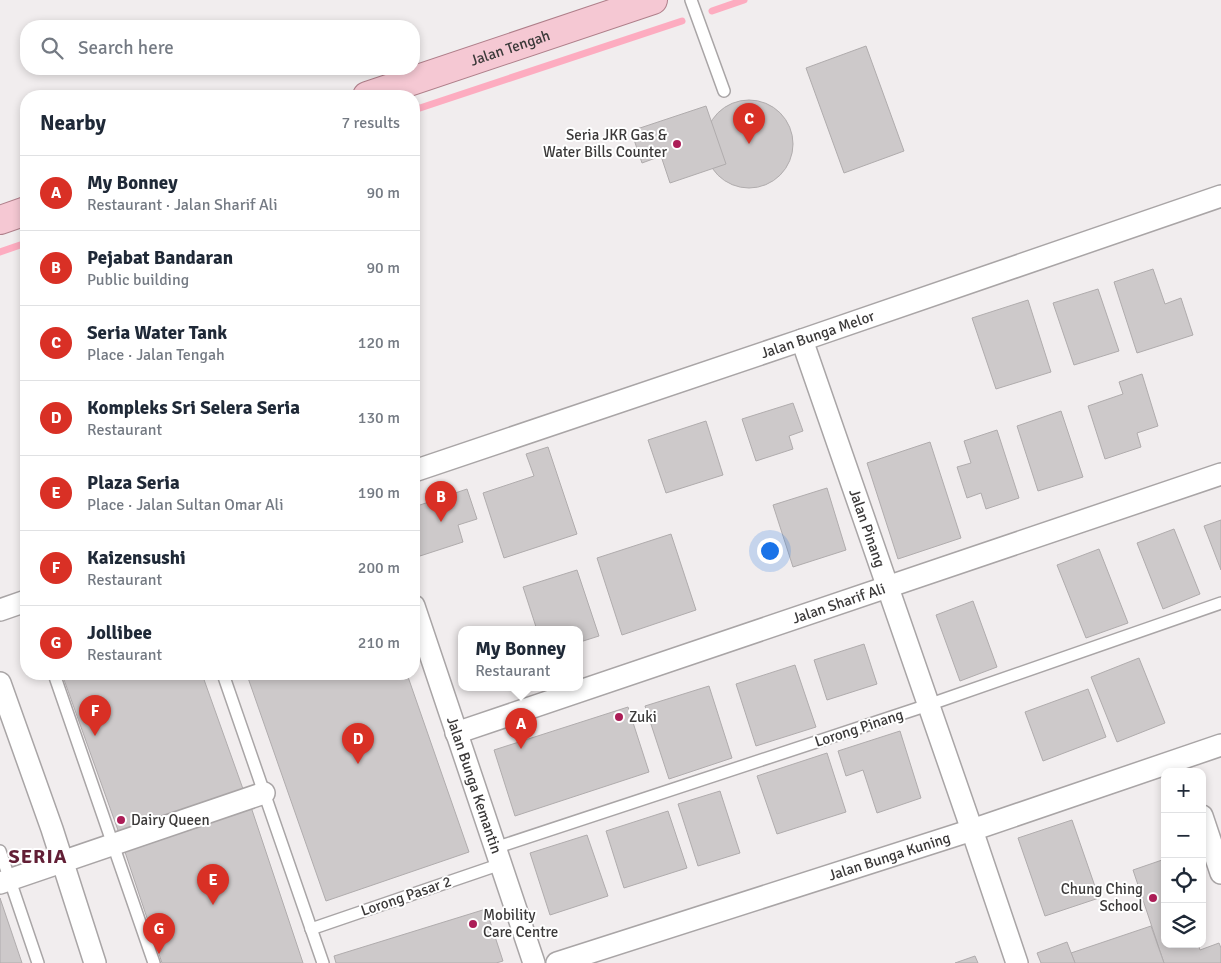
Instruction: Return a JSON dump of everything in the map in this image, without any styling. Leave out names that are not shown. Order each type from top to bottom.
[{"type":"main road","name":"Jalan Tengah","points":[[385,90],[653,0]]},
{"type":"main road","points":[[0,220],[20,213]]},
{"type":"street","name":"Jalan Bunga Melor","points":[[420,469],[1221,196]]},
{"type":"street","name":"Jalan Pinang","points":[[802,340],[1017,963]]},
{"type":"street","name":"Jalan Sharif Ali","points":[[583,690],[1221,474]]},
{"type":"street","points":[[0,610],[20,603]]},
{"type":"street","name":"Jalan Bunga Kemantin","points":[[420,624],[534,963]]},
{"type":"street","points":[[0,683],[95,963]]},
{"type":"street","name":"Jalan Sharif Ali","points":[[456,733],[581,691]]},
{"type":"street","name":"Jalan Bunga Kuning","points":[[557,963],[972,830],[1185,765],[1221,745]]},
{"type":"street","points":[[5,881],[264,793]]},
{"type":"street","points":[[1206,828],[1221,873]]},
{"type":"lane","points":[[691,0],[724,91]]},
{"type":"lane","name":"Lorong Pinang","points":[[498,856],[1221,603]]},
{"type":"lane","points":[[56,680],[154,963]]},
{"type":"lane","points":[[225,680],[323,963]]},
{"type":"lane","points":[[0,851],[5,881],[38,963]]},
{"type":"lane","name":"Lorong Pasar 2","points":[[311,929],[498,856]]},
{"type":"building","points":[[866,46],[904,151],[844,173],[806,68]]},
{"type":"building","points":[[749,100],[766,104],[780,113],[789,127],[793,144],[789,161],[780,175],[766,184],[749,188],[732,184],[718,175],[709,161],[705,144],[709,127],[718,113],[732,104]]},
{"type":"building","name":"Seria JKR Gas & Water Bills Counter","points":[[706,106],[726,164],[670,183],[661,156],[642,163],[631,131]]},
{"type":"building","points":[[1153,269],[1165,304],[1181,298],[1193,335],[1137,353],[1114,282]]},
{"type":"building","points":[[1098,289],[1119,351],[1074,365],[1053,303]]},
{"type":"building","points":[[1028,300],[1051,372],[996,389],[972,318]]},
{"type":"building","points":[[1142,374],[1158,426],[1137,433],[1141,447],[1105,459],[1088,406],[1123,394],[1119,382]]},
{"type":"building","points":[[793,403],[803,431],[789,436],[793,449],[756,461],[742,419]]},
{"type":"building","points":[[1061,411],[1083,477],[1038,491],[1017,426]]},
{"type":"building","points":[[706,421],[723,475],[666,493],[648,440]]},
{"type":"building","points":[[997,430],[1019,498],[986,509],[981,493],[967,498],[957,467],[971,463],[964,441]]},
{"type":"building","points":[[930,442],[961,538],[898,559],[867,463]]},
{"type":"building","points":[[548,447],[577,534],[504,558],[483,493],[534,476],[526,454]]},
{"type":"building","points":[[827,488],[846,550],[793,567],[773,505]]},
{"type":"building","points":[[467,489],[477,519],[458,525],[463,542],[420,556],[420,505]]},
{"type":"building","points":[[1221,520],[1221,570],[1204,526]]},
{"type":"building","points":[[1174,529],[1200,594],[1163,609],[1137,543]]},
{"type":"building","points":[[671,534],[696,610],[622,635],[597,558]]},
{"type":"building","points":[[1099,549],[1128,623],[1086,638],[1057,565]]},
{"type":"building","points":[[577,570],[599,636],[583,641],[583,626],[536,626],[523,587]]},
{"type":"building","points":[[973,601],[997,667],[960,681],[936,615]]},
{"type":"building","points":[[864,644],[877,684],[827,700],[814,660]]},
{"type":"building","points":[[1139,658],[1165,723],[1117,742],[1091,677]]},
{"type":"building","points":[[795,665],[816,727],[756,746],[736,684]]},
{"type":"building","points":[[64,680],[204,680],[243,789],[119,833]]},
{"type":"building","points":[[249,680],[409,680],[469,852],[326,901]]},
{"type":"building","points":[[709,686],[732,758],[669,779],[645,706]]},
{"type":"building","points":[[1088,689],[1106,737],[1043,761],[1025,712]]},
{"type":"building","points":[[628,707],[649,772],[515,816],[494,750]]},
{"type":"building","points":[[900,731],[921,798],[877,813],[863,770],[846,776],[838,751]]},
{"type":"building","points":[[827,753],[846,812],[777,834],[757,776]]},
{"type":"building","points":[[720,791],[740,853],[698,866],[678,804]]},
{"type":"building","points":[[250,804],[303,963],[162,963],[123,846]]},
{"type":"building","points":[[668,811],[687,868],[624,888],[606,831]]},
{"type":"building","points":[[1072,820],[1099,898],[1045,916],[1018,838]]},
{"type":"building","points":[[587,835],[608,896],[550,915],[530,853]]},
{"type":"building","name":"Chung Ching School","points":[[1161,860],[1161,948],[1199,948],[1200,950],[1219,943],[1221,963],[1164,963],[1133,870]]},
{"type":"building","points":[[0,898],[22,963],[0,963]]},
{"type":"building","points":[[486,909],[503,961],[496,963],[336,963],[334,956]]},
{"type":"building","points":[[1151,926],[1164,963],[1075,963],[1071,953]]},
{"type":"building","name":"Chung Ching School","points":[[1067,942],[1075,963],[1041,963],[1037,953]]},
{"type":"building","points":[[975,956],[978,963],[955,963]]},
{"type":"waterway","points":[[712,11],[744,0]]},
{"type":"waterway","points":[[420,108],[682,21]]},
{"type":"waterway","points":[[0,252],[20,245]]},
{"type":"place","name":"Seria JKR Gas & Water Bills Counter","points":[[677,144]]},
{"type":"place","name":"Seria Water Tank","points":[[749,144]]},
{"type":"place","name":"Pejabat Bandaran","points":[[441,522]]},
{"type":"place","name":"Zuki","points":[[619,717]]},
{"type":"place","name":"Kaizensushi","points":[[95,736]]},
{"type":"place","name":"My Bonney","points":[[521,749]]},
{"type":"place","name":"Kompleks Sri Selera Seria","points":[[358,764]]},
{"type":"place","name":"Dairy Queen","points":[[121,820]]},
{"type":"place","name":"Chung Ching School","points":[[1153,898]]},
{"type":"place","name":"Plaza Seria","points":[[213,905]]},
{"type":"place","name":"Mobility Care Centre","points":[[473,924]]},
{"type":"place","name":"Jollibee","points":[[159,954]]},
{"type":"district","name":"SERIA","points":[[38,856]]}]
